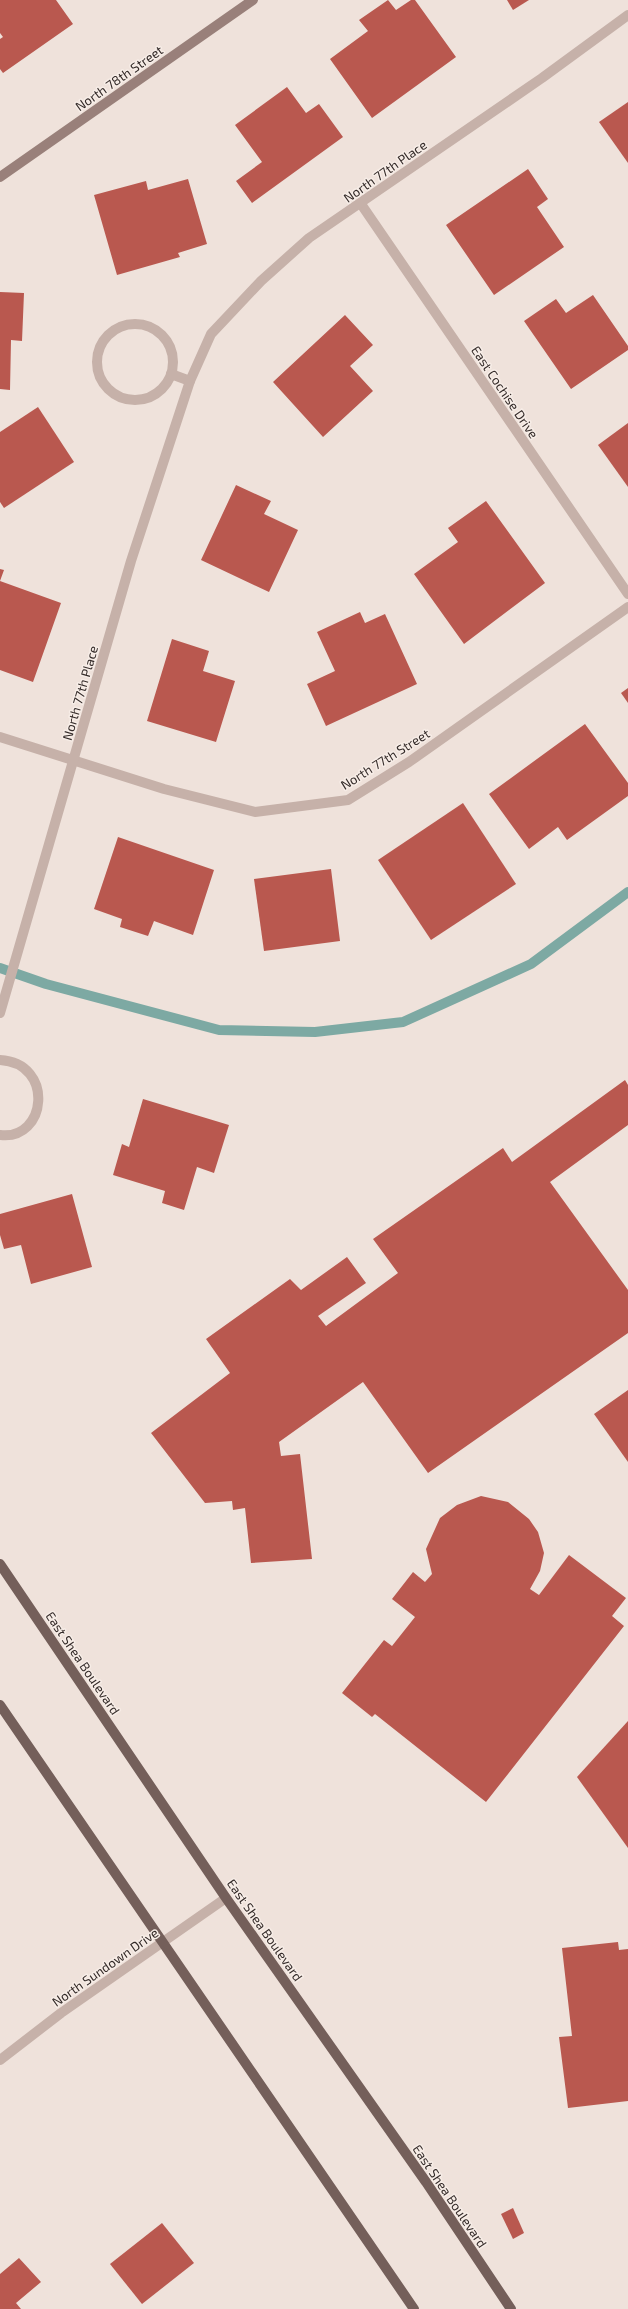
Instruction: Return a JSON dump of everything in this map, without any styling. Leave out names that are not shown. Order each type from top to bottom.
[{"type":"main road","name":"East Shea Boulevard","points":[[0,1564],[226,1898],[426,2182],[511,2309]]},
{"type":"main road","points":[[0,1705],[164,1942],[414,2309]]},
{"type":"street","name":"North 78th Street","points":[[0,177],[253,0]]},
{"type":"street","name":"North 77th Place","points":[[0,1013],[130,562],[190,381],[212,334],[261,281],[309,238],[361,204],[628,15]]},
{"type":"street","name":"East Cochise Drive","points":[[361,204],[628,594]]},
{"type":"street","points":[[130,324],[142,324],[157,331],[166,341],[172,352],[173,364],[171,374],[166,384],[149,397],[137,399],[126,398],[112,392],[102,379],[97,368],[99,348],[106,337],[118,327],[130,324]]},
{"type":"street","points":[[171,374],[190,381]]},
{"type":"street","name":"North 77th Street","points":[[0,737],[74,759],[164,789],[255,812],[348,800],[409,762],[628,607]]},
{"type":"street","points":[[0,1060],[8,1060],[23,1066],[33,1077],[38,1088],[39,1099],[37,1110],[25,1127],[16,1133],[0,1135]]},
{"type":"street","name":"North Sundown Drive","points":[[0,2060],[61,2013],[226,1898]]},
{"type":"building","points":[[0,0],[56,0],[73,24],[3,73],[0,69],[0,39],[3,37],[0,33]]},
{"type":"building","points":[[388,0],[396,10],[411,0],[415,0],[456,57],[372,118],[330,59],[368,31],[359,20]]},
{"type":"building","points":[[507,0],[529,0],[513,10]]},
{"type":"building","points":[[287,87],[306,113],[319,104],[343,137],[252,203],[236,181],[262,162],[235,125]]},
{"type":"building","points":[[628,102],[628,163],[599,122]]},
{"type":"building","points":[[528,169],[548,199],[537,207],[564,247],[494,295],[446,225]]},
{"type":"building","points":[[188,179],[207,244],[178,253],[180,257],[117,275],[94,195],[146,181],[148,190]]},
{"type":"building","points":[[0,292],[24,293],[22,341],[11,340],[10,390],[0,389]]},
{"type":"building","points":[[593,295],[628,346],[628,350],[571,389],[524,321],[556,299],[566,313]]},
{"type":"building","points":[[345,315],[373,345],[350,366],[373,391],[323,437],[273,382]]},
{"type":"building","points":[[38,407],[74,462],[4,508],[0,502],[0,432]]},
{"type":"building","points":[[628,423],[628,487],[598,445]]},
{"type":"building","points":[[236,485],[271,501],[264,514],[298,530],[269,592],[201,560]]},
{"type":"building","points":[[486,501],[545,583],[464,644],[414,574],[458,542],[448,528]]},
{"type":"building","points":[[0,569],[4,570],[0,581]]},
{"type":"building","points":[[0,581],[61,603],[33,682],[0,670]]},
{"type":"building","points":[[360,612],[365,623],[385,614],[417,684],[326,726],[307,684],[335,671],[317,632]]},
{"type":"building","points":[[172,639],[209,651],[203,671],[235,681],[216,742],[147,721]]},
{"type":"building","points":[[628,688],[628,703],[621,693]]},
{"type":"building","points":[[585,724],[628,783],[628,796],[567,840],[558,827],[529,849],[489,794]]},
{"type":"building","points":[[463,803],[516,884],[431,940],[378,860]]},
{"type":"building","points":[[118,837],[214,870],[193,935],[154,921],[148,936],[120,927],[122,919],[94,909]]},
{"type":"building","points":[[331,869],[340,941],[264,951],[254,879]]},
{"type":"building","points":[[625,1080],[628,1085],[628,1125],[550,1182],[628,1290],[628,1333],[428,1473],[363,1382],[279,1442],[281,1456],[300,1454],[312,1559],[251,1563],[245,1508],[233,1510],[232,1501],[205,1503],[151,1433],[230,1373],[206,1339],[290,1279],[301,1290],[347,1257],[366,1283],[318,1316],[326,1326],[398,1273],[373,1239],[503,1148],[512,1162]]},
{"type":"building","points":[[143,1099],[229,1125],[214,1173],[197,1167],[184,1210],[162,1203],[165,1191],[113,1175],[122,1144],[129,1147]]},
{"type":"building","points":[[72,1194],[92,1267],[31,1284],[21,1245],[4,1249],[0,1235],[0,1214]]},
{"type":"building","points":[[628,1390],[628,1462],[594,1414]]},
{"type":"building","points":[[481,1496],[508,1502],[529,1519],[538,1532],[544,1553],[540,1571],[530,1589],[539,1595],[569,1555],[626,1598],[612,1616],[624,1626],[486,1802],[375,1714],[372,1717],[342,1693],[384,1640],[392,1646],[415,1617],[392,1599],[413,1572],[425,1582],[432,1574],[426,1549],[440,1518],[457,1505]]},
{"type":"building","points":[[628,1721],[628,1848],[577,1777]]},
{"type":"building","points":[[618,1942],[619,1950],[628,1949],[628,2101],[568,2108],[559,2037],[572,2036],[562,1948]]},
{"type":"building","points":[[513,2208],[524,2233],[513,2239],[501,2214]]},
{"type":"building","points":[[162,2223],[194,2263],[142,2304],[110,2264]]},
{"type":"building","points":[[19,2258],[41,2282],[16,2303],[21,2309],[0,2309],[0,2274]]},
{"type":"waterway","points":[[0,968],[46,984],[219,1030],[315,1032],[403,1022],[531,964],[628,892]]}]
